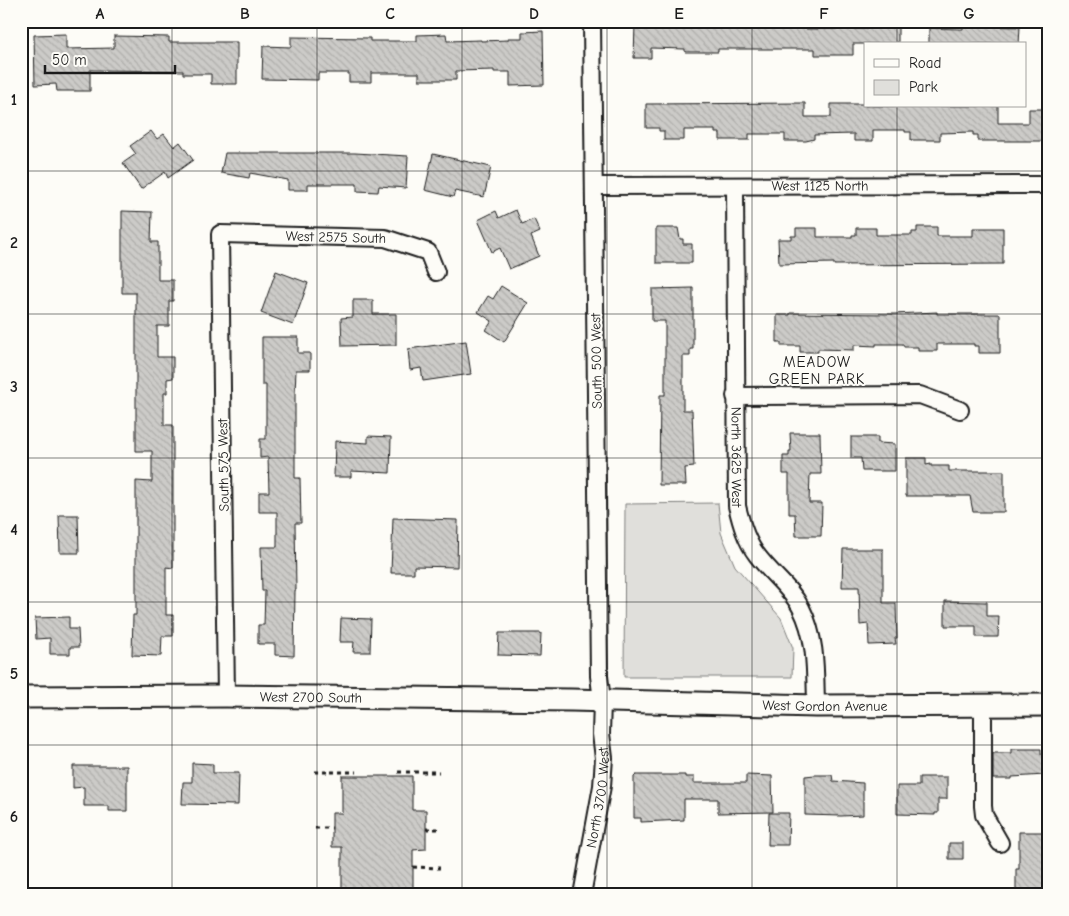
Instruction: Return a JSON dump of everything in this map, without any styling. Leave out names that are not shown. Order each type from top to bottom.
[{"type":"main road","name":"West 2700 South","points":[[21,697],[226,696],[602,701]]},
{"type":"main road","name":"West Gordon Avenue","points":[[602,701],[816,706],[1048,705]]},
{"type":"street","name":"South 500 West","points":[[592,21],[600,676],[602,701]]},
{"type":"street","name":"West 1125 North","points":[[594,186],[1048,185]]},
{"type":"street","name":"North 3625 West","points":[[735,186],[736,506],[743,530],[757,555],[784,584],[800,606],[809,626],[815,652],[816,706]]},
{"type":"street","name":"West 2575 South","points":[[220,234],[385,238],[428,252],[436,272]]},
{"type":"street","name":"South 575 West","points":[[220,234],[226,696]]},
{"type":"street","points":[[735,396],[920,395],[960,410]]},
{"type":"street","name":"North 3700 West","points":[[582,895],[602,786],[604,758],[601,734],[602,701]]},
{"type":"street","points":[[983,705],[984,815],[1000,843]]},
{"type":"path","points":[[315,772],[356,772]]},
{"type":"path","points":[[398,772],[440,772]]},
{"type":"path","points":[[315,828],[332,828]]},
{"type":"path","points":[[426,829],[440,829]]},
{"type":"path","points":[[413,867],[440,868]]},
{"type":"green space","points":[[718,503],[721,533],[735,566],[781,618],[793,648],[792,677],[624,677],[625,504]]},
{"type":"building","points":[[635,24],[806,25],[806,29],[867,29],[867,26],[898,26],[898,42],[864,42],[864,44],[853,44],[853,55],[815,55],[815,49],[718,49],[718,52],[685,52],[685,49],[651,48],[651,58],[634,58]]},
{"type":"building","points":[[963,26],[1020,27],[1019,42],[929,42],[929,28],[963,29]]},
{"type":"building","points":[[543,31],[544,85],[510,86],[510,72],[494,72],[494,70],[456,71],[456,80],[419,80],[419,73],[371,73],[371,82],[349,82],[349,73],[318,73],[318,80],[262,79],[263,46],[291,47],[291,37],[370,38],[370,41],[417,41],[417,35],[446,34],[447,41],[481,41],[522,38],[522,32]]},
{"type":"building","points":[[66,34],[66,49],[114,48],[114,36],[169,37],[169,42],[237,42],[237,84],[211,84],[211,74],[183,74],[183,71],[90,70],[90,91],[57,91],[56,84],[35,85],[34,35]]},
{"type":"building","points":[[805,103],[805,117],[831,117],[831,104],[864,104],[864,108],[998,108],[998,123],[1029,123],[1029,109],[1048,109],[1048,139],[1043,139],[1043,141],[978,141],[978,135],[973,135],[973,132],[940,133],[940,140],[911,140],[911,132],[905,132],[905,130],[873,130],[873,141],[854,141],[854,134],[814,135],[814,139],[806,141],[785,141],[785,134],[749,134],[749,140],[720,140],[720,133],[715,133],[715,130],[684,130],[684,140],[664,140],[664,131],[659,131],[659,128],[646,128],[646,104]]},
{"type":"building","points":[[151,131],[157,139],[164,134],[174,147],[180,142],[193,160],[168,178],[165,172],[141,189],[123,163],[136,154],[130,146]]},
{"type":"building","points":[[225,153],[355,153],[408,156],[406,188],[379,186],[378,192],[357,191],[357,184],[308,184],[308,190],[288,190],[288,180],[250,173],[249,178],[221,173]]},
{"type":"building","points":[[433,154],[491,167],[484,197],[455,191],[453,197],[425,190]]},
{"type":"building","points":[[516,210],[522,224],[534,219],[540,232],[531,236],[539,256],[509,269],[500,248],[492,252],[478,220],[496,211],[499,218]]},
{"type":"building","points":[[122,211],[152,212],[151,242],[158,242],[158,280],[173,280],[173,301],[169,301],[169,326],[157,326],[157,357],[173,357],[173,378],[167,379],[167,393],[164,393],[164,425],[173,425],[173,568],[166,567],[166,615],[173,615],[173,636],[162,636],[161,656],[132,655],[133,615],[136,615],[136,481],[152,482],[152,451],[136,451],[136,293],[122,293]]},
{"type":"building","points":[[917,227],[937,227],[937,236],[973,236],[973,228],[1003,228],[1003,264],[779,264],[778,239],[791,239],[791,236],[796,236],[796,228],[817,228],[817,237],[852,237],[852,235],[856,235],[856,228],[876,228],[876,235],[912,235],[912,232],[917,232]]},
{"type":"building","points":[[656,228],[678,228],[683,244],[692,244],[692,263],[656,263]]},
{"type":"building","points":[[276,271],[308,283],[293,325],[261,313]]},
{"type":"building","points":[[501,286],[528,303],[504,342],[486,330],[492,321],[478,312],[488,296],[493,299]]},
{"type":"building","points":[[693,288],[693,349],[690,349],[690,356],[683,356],[683,410],[692,410],[694,467],[685,468],[686,485],[659,485],[660,395],[665,395],[665,321],[652,321],[652,289]]},
{"type":"building","points":[[353,300],[373,300],[373,314],[396,314],[396,345],[342,346],[341,318],[353,317]]},
{"type":"building","points":[[937,312],[937,314],[1000,314],[1000,353],[979,353],[979,346],[974,346],[974,344],[937,344],[937,351],[918,351],[918,347],[904,347],[903,344],[876,344],[876,346],[854,345],[854,350],[818,349],[818,352],[800,352],[800,346],[781,346],[781,342],[777,342],[777,315],[790,315],[790,313],[894,314]]},
{"type":"building","points":[[262,337],[298,337],[298,353],[310,353],[310,370],[296,370],[295,478],[300,478],[301,523],[295,523],[296,590],[294,656],[275,655],[275,644],[258,644],[258,625],[264,625],[265,591],[262,591],[261,547],[277,547],[277,512],[259,512],[259,492],[269,492],[268,457],[260,458],[260,439],[266,439],[266,385],[262,385]]},
{"type":"building","points":[[466,341],[471,374],[423,381],[421,368],[410,370],[408,349]]},
{"type":"building","points":[[790,433],[820,433],[821,474],[810,474],[809,503],[822,503],[821,536],[796,536],[795,514],[789,514],[789,474],[783,474],[783,456],[789,456],[789,451],[791,451]]},
{"type":"building","points":[[368,436],[391,437],[390,473],[351,471],[351,477],[334,477],[335,441],[368,443]]},
{"type":"building","points":[[851,437],[878,437],[878,443],[895,444],[895,471],[862,471],[861,458],[851,458]]},
{"type":"building","points":[[906,458],[926,458],[926,465],[949,466],[949,471],[1004,471],[1004,512],[973,512],[970,496],[906,496]]},
{"type":"building","points":[[59,515],[78,515],[79,553],[60,553]]},
{"type":"building","points":[[393,518],[458,520],[457,567],[414,566],[414,573],[391,573]]},
{"type":"building","points":[[843,549],[883,549],[883,603],[896,603],[896,644],[869,645],[868,624],[860,625],[859,587],[842,587]]},
{"type":"building","points":[[945,601],[987,602],[987,616],[999,616],[998,637],[976,637],[976,626],[945,626]]},
{"type":"building","points":[[69,617],[69,629],[78,629],[79,647],[70,647],[70,654],[50,654],[50,638],[36,639],[35,618]]},
{"type":"building","points":[[341,618],[371,619],[370,652],[353,652],[354,642],[340,642]]},
{"type":"building","points":[[499,633],[541,633],[540,656],[498,655]]},
{"type":"building","points":[[1011,749],[1041,749],[1041,754],[1048,754],[1048,772],[1045,772],[1045,775],[993,779],[993,753],[1011,753]]},
{"type":"building","points":[[192,763],[213,764],[213,773],[239,773],[238,805],[182,804],[183,782],[192,782]]},
{"type":"building","points":[[73,766],[127,766],[127,811],[109,811],[109,806],[84,806],[84,787],[73,788]]},
{"type":"building","points":[[636,775],[685,775],[685,777],[694,777],[694,783],[746,783],[746,775],[772,776],[773,812],[718,813],[718,799],[684,799],[684,820],[641,822],[641,818],[634,818],[634,777]]},
{"type":"building","points":[[832,775],[833,781],[863,783],[863,815],[805,815],[805,776]]},
{"type":"building","points":[[342,776],[412,776],[412,810],[426,810],[426,849],[413,850],[413,895],[342,895],[342,847],[332,847],[332,813],[342,813]]},
{"type":"building","points":[[919,777],[947,777],[947,799],[938,799],[938,813],[935,813],[935,815],[897,814],[897,786],[919,786]]},
{"type":"building","points":[[769,813],[789,813],[788,845],[768,845]]},
{"type":"building","points":[[1019,832],[1048,832],[1048,895],[1016,895],[1016,869],[1019,869]]},
{"type":"building","points":[[949,843],[963,843],[963,859],[949,859]]},
{"type":"district","name":"MEADOW GREEN PARK","points":[[817,370]]}]
